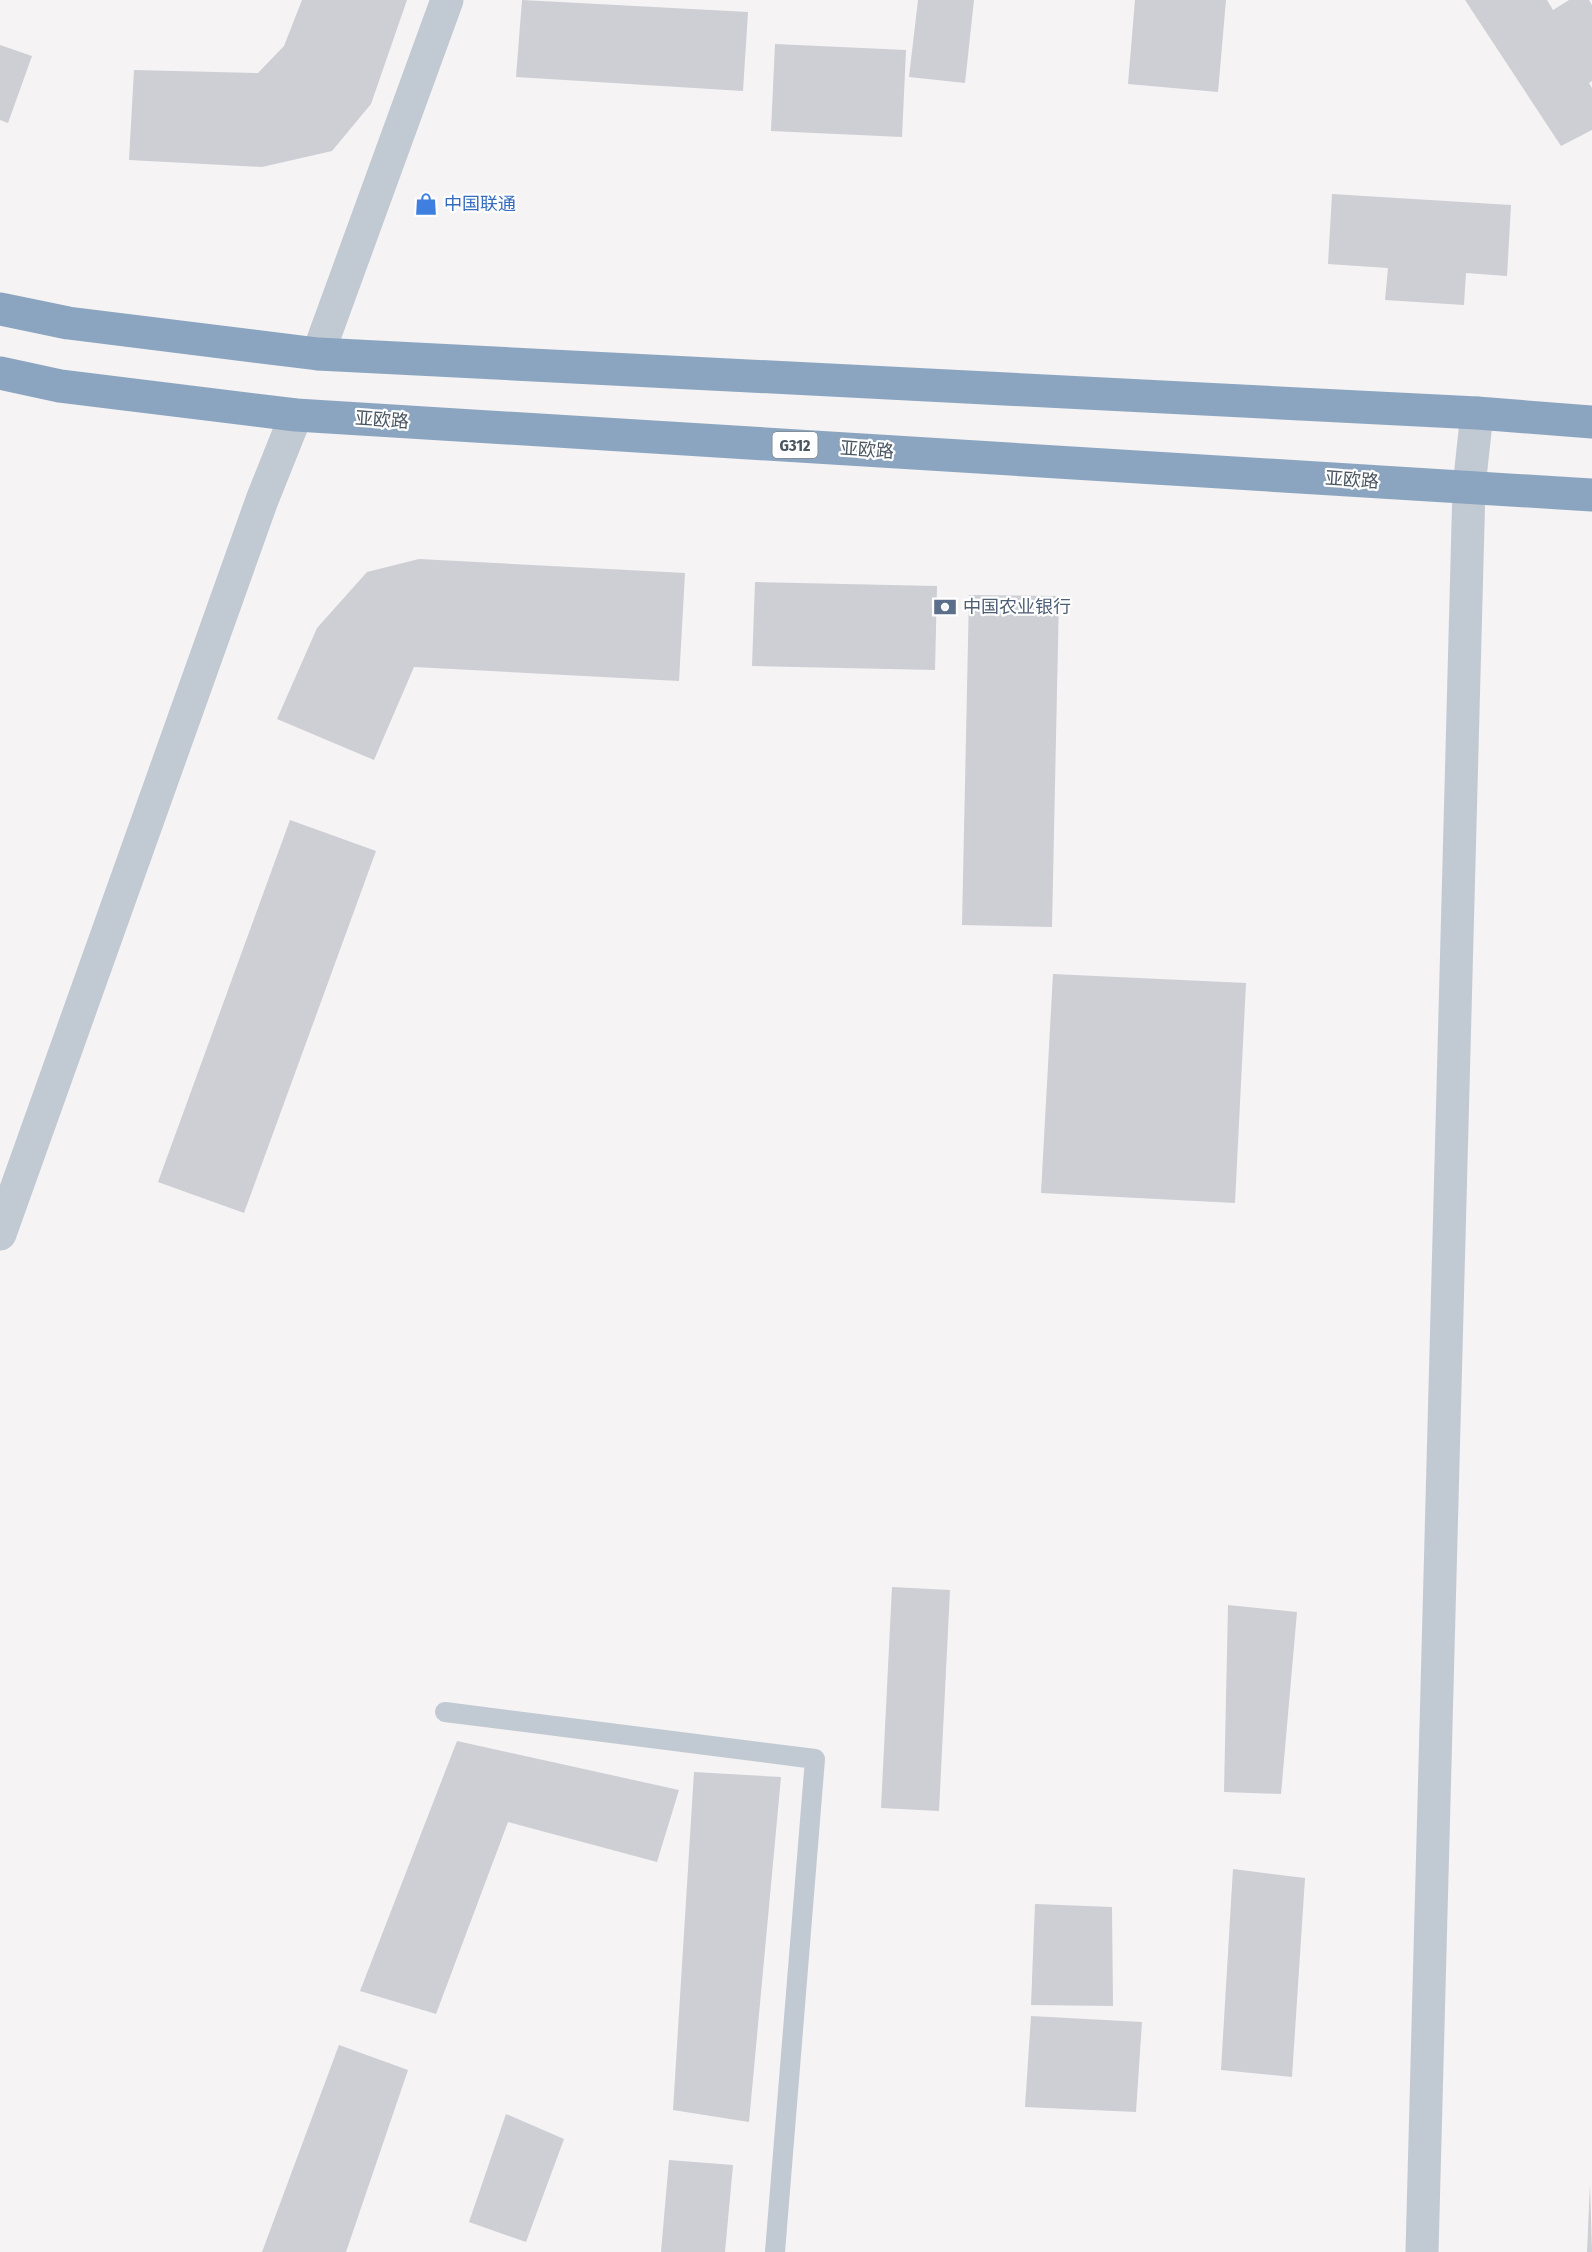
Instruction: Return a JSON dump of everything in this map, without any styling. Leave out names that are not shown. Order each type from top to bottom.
[{"type":"highway","points":[[0,309],[68,323],[318,354],[1477,413],[1592,422]]},
{"type":"highway","name":"亚欧路","points":[[0,373],[60,386],[296,415],[1592,495]]},
{"type":"street","points":[[318,354],[447,0]]},
{"type":"street","points":[[1422,2252],[1469,487],[1477,413]]},
{"type":"street","points":[[0,1234],[262,500],[296,415]]},
{"type":"lane","points":[[445,1712],[815,1759],[775,2252]]},
{"type":"building","points":[[302,0],[407,0],[371,104],[332,151],[262,167],[129,160],[134,70],[258,73],[284,46]]},
{"type":"building","points":[[522,0],[748,12],[743,91],[516,77]]},
{"type":"building","points":[[918,0],[974,0],[965,83],[909,77]]},
{"type":"building","points":[[1135,0],[1226,0],[1218,92],[1128,84]]},
{"type":"building","points":[[1465,0],[1547,0],[1553,10],[1569,0],[1589,0],[1592,5],[1592,81],[1589,83],[1592,88],[1592,130],[1561,146]]},
{"type":"building","points":[[775,44],[906,50],[902,137],[771,131]]},
{"type":"building","points":[[0,45],[32,56],[8,123],[0,120]]},
{"type":"building","points":[[1332,194],[1511,205],[1507,276],[1466,273],[1464,305],[1385,300],[1388,268],[1328,264]]},
{"type":"building","points":[[419,559],[685,573],[679,681],[414,667],[374,760],[277,719],[317,628],[367,572]]},
{"type":"building","points":[[755,582],[937,586],[935,670],[752,666]]},
{"type":"building","points":[[969,595],[1059,596],[1052,927],[962,925]]},
{"type":"building","points":[[290,820],[376,851],[244,1213],[158,1182]]},
{"type":"building","points":[[1053,974],[1246,983],[1235,1203],[1041,1193]]},
{"type":"building","points":[[892,1587],[950,1590],[939,1811],[881,1808]]},
{"type":"building","points":[[1228,1605],[1297,1612],[1281,1794],[1224,1792]]},
{"type":"building","points":[[457,1741],[679,1790],[657,1862],[508,1822],[436,2014],[360,1991]]},
{"type":"building","points":[[694,1772],[781,1777],[749,2122],[673,2110]]},
{"type":"building","points":[[1233,1869],[1305,1878],[1292,2077],[1221,2070]]},
{"type":"building","points":[[1035,1904],[1112,1907],[1113,2006],[1031,2005]]},
{"type":"building","points":[[1031,2016],[1142,2022],[1136,2112],[1025,2107]]},
{"type":"building","points":[[339,2045],[408,2070],[346,2252],[262,2252]]},
{"type":"building","points":[[506,2114],[564,2139],[526,2242],[469,2222]]},
{"type":"building","points":[[669,2160],[733,2165],[725,2252],[661,2252]]},
{"type":"building","points":[[1590,2184],[1592,2252],[1587,2252]]},
{"type":"place","name":"中国联通","points":[[426,204]]},
{"type":"place","name":"中国农业银行","points":[[945,607]]}]
